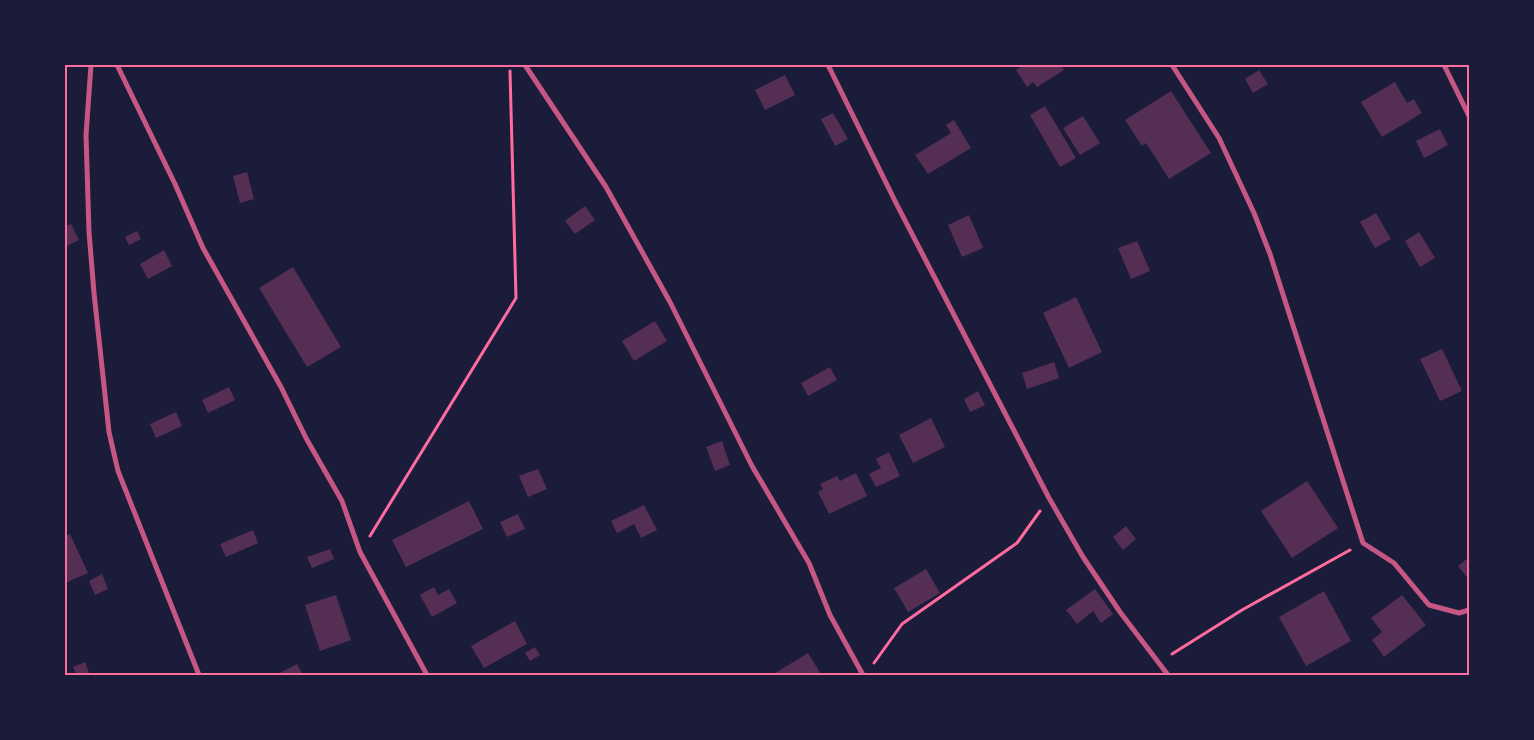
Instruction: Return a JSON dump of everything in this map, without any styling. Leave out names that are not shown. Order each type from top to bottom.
[{"type":"street","points":[[92,65],[86,135],[89,232],[109,432],[118,471],[199,675]]},
{"type":"street","points":[[116,65],[175,184],[203,248],[342,501],[360,552],[426,675]]},
{"type":"street","points":[[525,65],[606,187],[666,293],[752,466],[809,563],[830,615],[863,675]]},
{"type":"street","points":[[828,65],[897,205],[1049,498],[1083,557],[1120,612],[1168,675]]},
{"type":"street","points":[[1172,65],[1218,138],[1254,213],[1273,263],[1363,542],[1394,563],[1429,605],[1459,613],[1469,610]]},
{"type":"street","points":[[1444,65],[1469,116]]},
{"type":"path","points":[[360,552],[516,298],[510,65]]},
{"type":"path","points":[[871,668],[902,624],[1016,543],[1049,498]]},
{"type":"path","points":[[1158,662],[1242,610],[1363,542]]},
{"type":"building","points":[[1023,65],[1061,65],[1064,70],[1037,87],[1033,82],[1027,87],[1016,70]]},
{"type":"building","points":[[1259,70],[1268,84],[1253,93],[1245,79]]},
{"type":"building","points":[[785,75],[795,95],[765,110],[755,90]]},
{"type":"building","points":[[1395,82],[1407,103],[1414,99],[1422,113],[1382,137],[1361,102]]},
{"type":"building","points":[[1171,91],[1211,153],[1169,179],[1146,143],[1142,146],[1125,120]]},
{"type":"building","points":[[1045,106],[1076,158],[1060,167],[1030,115]]},
{"type":"building","points":[[833,113],[848,139],[835,146],[821,119]]},
{"type":"building","points":[[1083,116],[1100,143],[1080,155],[1063,128]]},
{"type":"building","points":[[954,120],[971,148],[928,174],[915,155],[951,133],[946,125]]},
{"type":"building","points":[[1440,129],[1448,145],[1424,158],[1416,141]]},
{"type":"building","points":[[247,172],[254,199],[240,203],[233,176]]},
{"type":"building","points":[[585,206],[595,220],[575,234],[565,221]]},
{"type":"building","points":[[1376,213],[1391,239],[1375,248],[1360,222]]},
{"type":"building","points":[[969,215],[983,248],[962,257],[948,225]]},
{"type":"building","points":[[71,224],[79,240],[65,247],[65,226]]},
{"type":"building","points":[[137,231],[141,239],[129,245],[125,237]]},
{"type":"building","points":[[1419,232],[1435,258],[1420,267],[1405,241]]},
{"type":"building","points":[[1137,241],[1150,271],[1131,279],[1118,248]]},
{"type":"building","points":[[164,250],[172,266],[148,279],[140,264]]},
{"type":"building","points":[[293,267],[341,347],[307,367],[259,288]]},
{"type":"building","points":[[1076,297],[1102,352],[1069,368],[1043,313]]},
{"type":"building","points":[[655,321],[667,341],[634,361],[622,341]]},
{"type":"building","points":[[1442,349],[1462,391],[1440,401],[1420,359]]},
{"type":"building","points":[[1054,362],[1059,378],[1027,389],[1022,373]]},
{"type":"building","points":[[830,367],[837,380],[808,396],[801,383]]},
{"type":"building","points":[[229,387],[235,400],[208,413],[202,400]]},
{"type":"building","points":[[978,391],[985,405],[970,412],[964,399]]},
{"type":"building","points":[[176,412],[182,426],[156,438],[150,424]]},
{"type":"building","points":[[931,418],[945,447],[913,463],[899,435]]},
{"type":"building","points":[[722,441],[730,465],[715,471],[706,447]]},
{"type":"building","points":[[889,452],[900,476],[876,487],[869,474],[881,468],[876,459]]},
{"type":"building","points":[[538,469],[547,489],[528,497],[519,476]]},
{"type":"building","points":[[856,473],[867,496],[829,514],[818,492],[823,489],[820,484],[837,476],[840,481]]},
{"type":"building","points":[[1307,481],[1338,528],[1292,558],[1261,511]]},
{"type":"building","points":[[469,501],[483,529],[406,567],[392,540]]},
{"type":"building","points":[[644,505],[657,530],[641,538],[634,524],[617,533],[611,521]]},
{"type":"building","points":[[518,514],[525,529],[507,537],[500,522]]},
{"type":"building","points":[[1126,526],[1136,539],[1123,550],[1113,537]]},
{"type":"building","points":[[253,530],[258,543],[226,557],[220,544]]},
{"type":"building","points":[[70,534],[88,573],[65,583],[65,536]]},
{"type":"building","points":[[330,549],[334,559],[312,568],[307,557]]},
{"type":"building","points":[[1469,557],[1469,580],[1458,566]]},
{"type":"building","points":[[926,569],[940,593],[908,612],[894,588]]},
{"type":"building","points":[[102,574],[108,589],[95,595],[89,581]]},
{"type":"building","points":[[434,587],[438,595],[449,589],[457,603],[432,617],[420,595]]},
{"type":"building","points":[[1095,589],[1113,614],[1101,623],[1093,611],[1077,624],[1066,610]]},
{"type":"building","points":[[1324,591],[1351,641],[1306,666],[1279,617]]},
{"type":"building","points":[[336,595],[351,640],[320,651],[305,605]]},
{"type":"building","points":[[1402,595],[1426,625],[1384,657],[1372,640],[1382,632],[1371,618]]},
{"type":"building","points":[[515,621],[527,644],[484,668],[471,646]]},
{"type":"building","points":[[535,647],[540,655],[530,661],[525,653]]},
{"type":"building","points":[[808,653],[821,674],[772,675]]},
{"type":"building","points":[[85,662],[90,675],[77,675],[73,667]]},
{"type":"building","points":[[297,664],[303,675],[276,675]]}]
